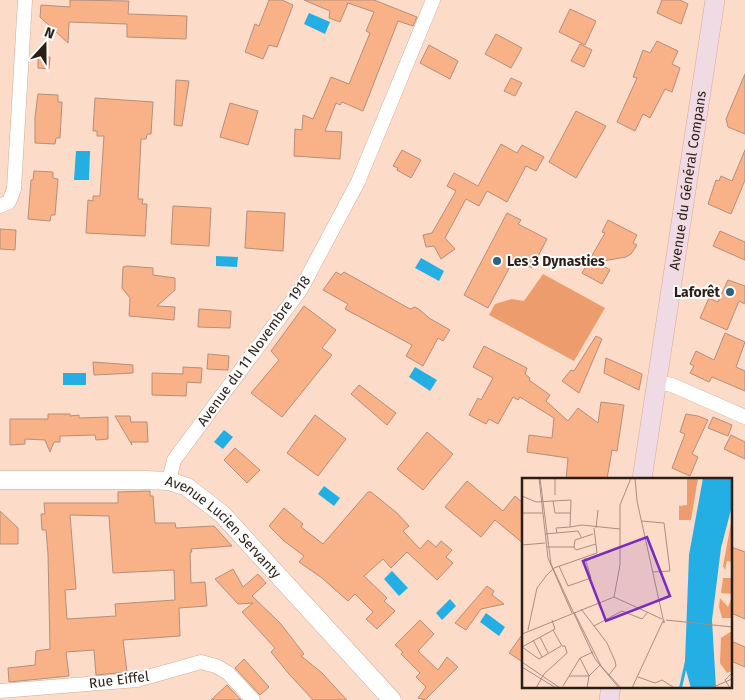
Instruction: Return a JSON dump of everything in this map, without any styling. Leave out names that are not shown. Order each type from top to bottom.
[{"type":"main road","name":"Avenue du Général Compans","points":[[642,478],[715,0]]},
{"type":"street","points":[[0,206],[9,202],[14,189],[25,0]]},
{"type":"street","name":"Avenue du 11 Novembre 1918","points":[[169,481],[174,460],[279,320],[310,272],[358,182],[433,0]]},
{"type":"street","points":[[656,382],[672,385],[745,417]]},
{"type":"street","name":"Avenue Lucien Servanty","points":[[0,480],[169,481],[192,490],[222,514],[392,700]]},
{"type":"street","name":"Rue Eiffel","points":[[0,691],[137,680],[201,662],[216,666],[228,674],[253,700]]},
{"type":"shaded area","points":[[543,274],[605,308],[574,361],[489,315],[495,304],[512,299],[524,301]]},
{"type":"water","points":[[309,13],[330,22],[325,34],[304,24]]},
{"type":"water","points":[[76,151],[90,151],[89,180],[74,180]]},
{"type":"water","points":[[216,256],[238,257],[237,267],[216,266]]},
{"type":"water","points":[[421,258],[444,271],[439,281],[415,268]]},
{"type":"water","points":[[415,367],[437,380],[430,391],[409,377]]},
{"type":"water","points":[[63,373],[86,373],[86,385],[63,385]]},
{"type":"water","points":[[224,430],[233,437],[223,449],[214,442]]},
{"type":"water","points":[[324,486],[340,498],[334,506],[318,494]]},
{"type":"water","points":[[392,571],[408,588],[399,596],[384,579]]},
{"type":"water","points":[[450,599],[456,606],[442,620],[436,613]]},
{"type":"water","points":[[486,613],[505,627],[499,636],[480,622]]},
{"type":"building","points":[[70,0],[129,1],[128,14],[187,16],[186,39],[127,37],[127,24],[69,22],[68,43],[40,17],[41,5],[70,7]]},
{"type":"building","points":[[269,0],[282,0],[293,5],[277,47],[269,45],[263,59],[245,52],[255,24],[259,26]]},
{"type":"building","points":[[304,0],[374,0],[417,17],[413,26],[398,21],[363,111],[342,102],[340,105],[336,103],[325,131],[342,132],[340,159],[294,156],[295,129],[302,130],[303,115],[313,119],[331,77],[349,84],[370,33],[366,31],[374,12],[348,3],[340,22],[329,18],[330,11]]},
{"type":"building","points":[[662,0],[680,0],[688,4],[681,24],[657,13]]},
{"type":"building","points":[[570,9],[596,21],[585,45],[559,32]]},
{"type":"building","points":[[496,34],[522,48],[511,68],[485,54]]},
{"type":"building","points":[[657,41],[678,51],[672,64],[680,68],[672,92],[665,89],[650,118],[643,114],[635,131],[617,122],[637,78],[633,77],[643,50],[650,53]]},
{"type":"building","points":[[580,44],[592,50],[584,67],[571,61]]},
{"type":"building","points":[[429,45],[458,61],[450,79],[420,63]]},
{"type":"building","points":[[38,56],[50,57],[49,69],[38,68]]},
{"type":"building","points":[[745,74],[745,134],[728,127],[726,119]]},
{"type":"building","points":[[511,78],[522,83],[515,96],[504,91]]},
{"type":"building","points":[[176,80],[189,81],[182,126],[174,125]]},
{"type":"building","points":[[38,94],[58,95],[58,102],[62,102],[60,138],[56,138],[55,144],[35,143],[35,117]]},
{"type":"building","points":[[95,98],[153,102],[151,134],[147,134],[146,139],[141,139],[138,199],[143,199],[142,204],[147,204],[145,236],[86,233],[88,200],[93,201],[93,196],[100,196],[104,136],[97,136],[97,131],[93,131]]},
{"type":"building","points":[[230,103],[258,111],[248,145],[220,137]]},
{"type":"building","points":[[576,111],[606,126],[576,178],[549,162]]},
{"type":"building","points":[[501,144],[517,153],[522,145],[544,157],[536,171],[526,166],[507,202],[487,191],[479,206],[466,199],[445,238],[455,249],[441,259],[434,246],[426,247],[423,235],[432,233],[456,191],[447,186],[454,173],[478,186]]},
{"type":"building","points":[[402,150],[421,160],[411,178],[393,166]]},
{"type":"building","points":[[745,150],[745,180],[731,214],[708,204],[716,180],[719,181],[721,176],[732,181]]},
{"type":"building","points":[[34,171],[53,172],[53,178],[58,179],[55,215],[51,215],[50,221],[28,219],[31,180],[33,180]]},
{"type":"building","points":[[173,206],[211,208],[209,246],[171,244]]},
{"type":"building","points":[[247,211],[285,213],[283,251],[245,248]]},
{"type":"building","name":"Les 3 Dynasties","points":[[507,213],[521,220],[518,224],[547,239],[532,268],[514,259],[488,308],[464,295]]},
{"type":"building","points":[[608,220],[637,235],[633,243],[637,245],[631,254],[626,257],[597,262],[610,270],[602,284],[582,273],[605,233],[602,232]]},
{"type":"building","points":[[0,229],[16,230],[15,250],[0,249]]},
{"type":"building","points":[[720,231],[745,242],[745,260],[713,246]]},
{"type":"building","points":[[123,267],[153,268],[153,275],[175,278],[175,290],[157,306],[175,307],[174,320],[129,316],[130,298],[122,288]]},
{"type":"building","points":[[336,272],[341,275],[344,272],[410,309],[415,307],[429,318],[450,330],[443,341],[438,338],[423,366],[406,356],[412,345],[345,309],[348,304],[323,290]]},
{"type":"building","points":[[728,280],[745,286],[745,304],[739,301],[727,330],[700,318],[709,298],[718,302]]},
{"type":"building","points":[[304,306],[336,330],[322,348],[332,355],[282,417],[251,393],[279,360],[271,351]]},
{"type":"building","points":[[199,309],[231,311],[230,328],[198,327]]},
{"type":"building","points":[[725,333],[745,342],[736,367],[745,371],[745,391],[712,377],[709,382],[690,373],[694,366],[690,364],[696,351],[714,360]]},
{"type":"building","points":[[596,336],[602,339],[579,393],[562,381],[571,370],[574,371]]},
{"type":"building","points":[[484,346],[527,368],[525,374],[530,378],[529,380],[550,395],[546,401],[568,421],[578,408],[598,423],[601,402],[624,405],[617,451],[612,450],[607,478],[566,478],[568,458],[527,452],[529,435],[552,438],[554,418],[520,397],[518,400],[513,397],[498,424],[489,419],[486,424],[469,415],[478,398],[481,400],[493,378],[473,367]]},
{"type":"building","points":[[208,354],[229,356],[228,370],[207,369]]},
{"type":"building","points":[[606,358],[642,374],[639,390],[604,373]]},
{"type":"building","points":[[93,362],[133,365],[133,373],[94,375]]},
{"type":"building","points":[[183,367],[202,368],[201,383],[187,382],[186,396],[152,395],[152,373],[183,374]]},
{"type":"building","points":[[359,385],[396,413],[387,425],[351,394]]},
{"type":"building","points":[[48,414],[79,415],[79,418],[108,417],[108,439],[96,440],[95,435],[60,436],[60,442],[54,442],[50,452],[45,440],[25,439],[25,444],[10,445],[10,419],[48,419]]},
{"type":"building","points":[[686,414],[708,420],[692,454],[698,457],[690,476],[672,468],[685,434],[680,432]]},
{"type":"building","points":[[315,415],[346,439],[318,476],[287,453]]},
{"type":"building","points":[[115,416],[130,416],[131,422],[147,422],[148,442],[131,442],[132,445]]},
{"type":"building","points":[[713,417],[732,425],[728,436],[708,428]]},
{"type":"building","points":[[427,432],[453,454],[423,490],[397,469]]},
{"type":"building","points":[[731,435],[745,442],[745,459],[724,449]]},
{"type":"building","points":[[235,448],[260,470],[247,483],[224,460]]},
{"type":"building","points":[[467,481],[503,511],[515,496],[522,502],[522,542],[495,520],[481,537],[445,507]]},
{"type":"building","points":[[150,491],[150,496],[153,496],[155,523],[175,523],[176,528],[214,526],[232,546],[191,549],[191,583],[205,582],[207,606],[179,608],[180,636],[123,640],[127,672],[96,675],[94,650],[66,652],[69,676],[9,682],[8,668],[35,665],[36,651],[50,649],[48,554],[46,530],[42,530],[41,514],[45,514],[44,503],[118,503],[118,492]],"holes":[[[70,515],[109,516],[113,573],[174,570],[175,600],[115,604],[116,616],[67,619],[65,590],[76,589]]]},
{"type":"building","points":[[368,492],[371,492],[397,513],[409,526],[403,531],[420,549],[428,540],[436,547],[441,541],[452,550],[446,557],[453,563],[437,580],[407,552],[391,568],[383,559],[364,576],[387,598],[384,601],[395,611],[377,629],[366,619],[373,612],[355,594],[348,601],[322,578],[299,562],[304,556],[284,541],[269,526],[284,508],[303,524],[301,527],[323,544]]},
{"type":"building","points":[[0,511],[18,528],[18,544],[0,544]]},
{"type":"building","points":[[732,547],[745,552],[745,619],[732,613]]},
{"type":"building","points":[[233,569],[243,587],[258,574],[266,583],[252,596],[280,623],[304,654],[301,656],[321,672],[347,700],[313,700],[289,674],[271,652],[275,648],[242,612],[253,603],[238,604],[215,579]]},
{"type":"building","points":[[487,586],[494,591],[492,595],[504,604],[481,609],[466,630],[455,623]]},
{"type":"building","points":[[420,620],[434,634],[418,651],[438,670],[447,657],[458,667],[425,700],[418,698],[426,687],[416,677],[420,673],[401,654],[403,652],[395,645]]},
{"type":"building","points":[[522,635],[522,662],[509,653]]},
{"type":"building","points":[[732,641],[745,647],[745,667],[732,661]]},
{"type":"building","points":[[244,659],[269,687],[260,695],[235,668]]},
{"type":"building","points":[[227,685],[241,700],[211,700]]},
{"type":"place","name":"Les 3 Dynasties","points":[[497,261]]},
{"type":"place","name":"Laforêt","points":[[730,292]]}]
